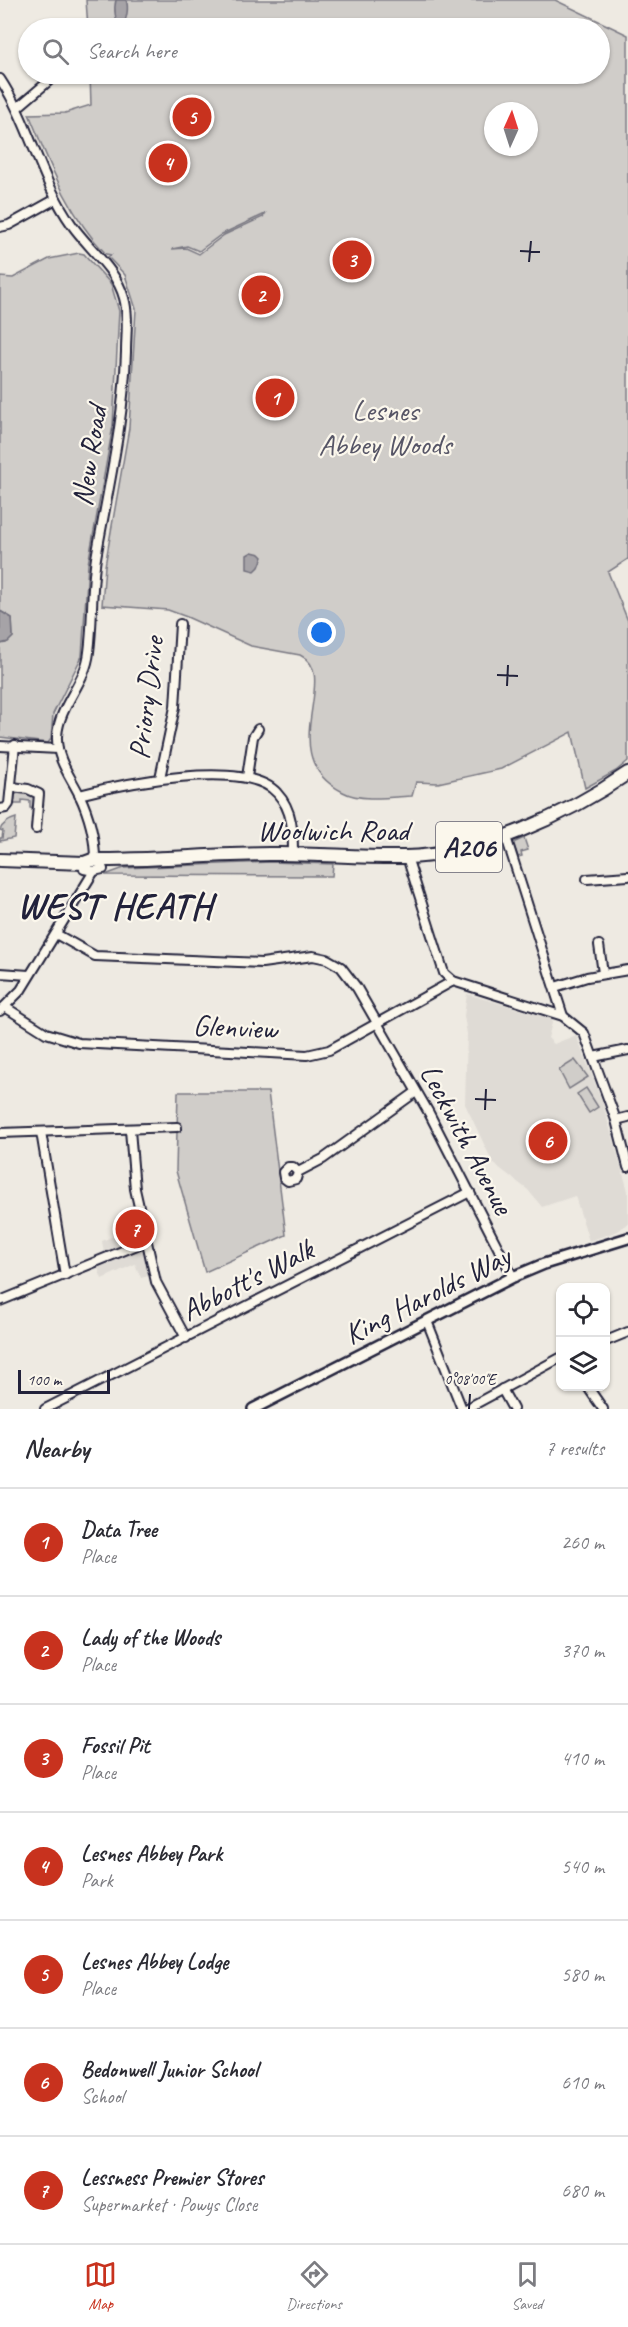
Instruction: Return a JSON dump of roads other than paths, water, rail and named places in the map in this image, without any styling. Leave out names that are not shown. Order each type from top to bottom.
[{"type":"main road","name":"Woolwich Road","points":[[0,860],[84,863],[93,866],[294,854],[407,857],[462,849],[506,837],[548,818],[628,773]]},
{"type":"main road","name":"Woolwich Road","points":[[0,852],[87,855],[93,866]]},
{"type":"street","name":"New Road","points":[[0,79],[17,108],[56,199],[72,224],[120,285],[124,299],[126,323],[121,421],[96,561],[89,654],[83,676],[61,716],[57,735],[60,758],[90,823],[93,866]]},
{"type":"street","points":[[17,108],[45,84]]},
{"type":"street","points":[[0,227],[9,225],[56,199]]},
{"type":"street","name":"Priory Drive","points":[[160,778],[175,707],[180,624]]},
{"type":"street","points":[[247,777],[253,737],[258,729]]},
{"type":"street","points":[[0,809],[6,808],[9,804],[15,745]]},
{"type":"street","points":[[0,746],[58,749]]},
{"type":"street","points":[[79,795],[160,778],[247,777],[261,782],[276,792],[288,808],[294,854]]},
{"type":"street","points":[[12,787],[28,789],[39,794],[36,830]]},
{"type":"street","points":[[506,837],[563,1016]]},
{"type":"street","points":[[407,857],[444,973],[453,981],[563,1016],[584,1033],[616,1120],[628,1167]]},
{"type":"street","points":[[3,1009],[21,990],[56,934],[93,866]]},
{"type":"street","points":[[586,879],[628,876]]},
{"type":"street","name":"Leckwith Avenue","points":[[56,934],[95,957],[262,963],[307,956],[327,958],[346,972],[434,1121],[513,1277]]},
{"type":"street","points":[[599,945],[603,973]]},
{"type":"street","points":[[555,987],[603,973],[628,970]]},
{"type":"street","points":[[0,973],[29,975]]},
{"type":"street","name":"Glenview","points":[[3,1009],[46,1033],[79,1043],[307,1055],[329,1050],[453,981]]},
{"type":"street","points":[[593,1057],[628,1050]]},
{"type":"street","points":[[298,1172],[323,1159],[416,1092]]},
{"type":"street","points":[[616,1120],[628,1116]]},
{"type":"street","points":[[0,1133],[177,1128]]},
{"type":"street","points":[[130,1130],[135,1188],[156,1282],[186,1338]]},
{"type":"street","points":[[41,1132],[65,1275]]},
{"type":"street","name":"Abbott's Walk","points":[[45,1409],[470,1192]]},
{"type":"street","name":"King Harolds Way","points":[[253,1409],[513,1277],[544,1264],[628,1238]]},
{"type":"street","points":[[0,1301],[147,1241]]},
{"type":"street","points":[[427,1321],[464,1409],[556,1361]]},
{"type":"street","points":[[610,1339],[628,1332]]},
{"type":"street","points":[[502,1389],[513,1409]]},
{"type":"street","points":[[590,1391],[603,1409]]},
{"type":"place","name":"Lesnes Abbey Lodge","points":[[192,117]]},
{"type":"place","name":"Lesnes Abbey Park","points":[[168,163]]},
{"type":"place","name":"Fossil Pit","points":[[352,260]]},
{"type":"place","name":"Lady of the Woods","points":[[261,295]]},
{"type":"place","name":"Data Tree","points":[[275,398]]},
{"type":"place","name":"Bedonwell Junior School","points":[[548,1141]]},
{"type":"place","name":"Lessness Premier Stores","points":[[135,1229]]},
{"type":"district","name":"WEST HEATH","points":[[115,906]]},
{"type":"park label","name":"Lesnes Abbey Woods","points":[[385,427]]}]
